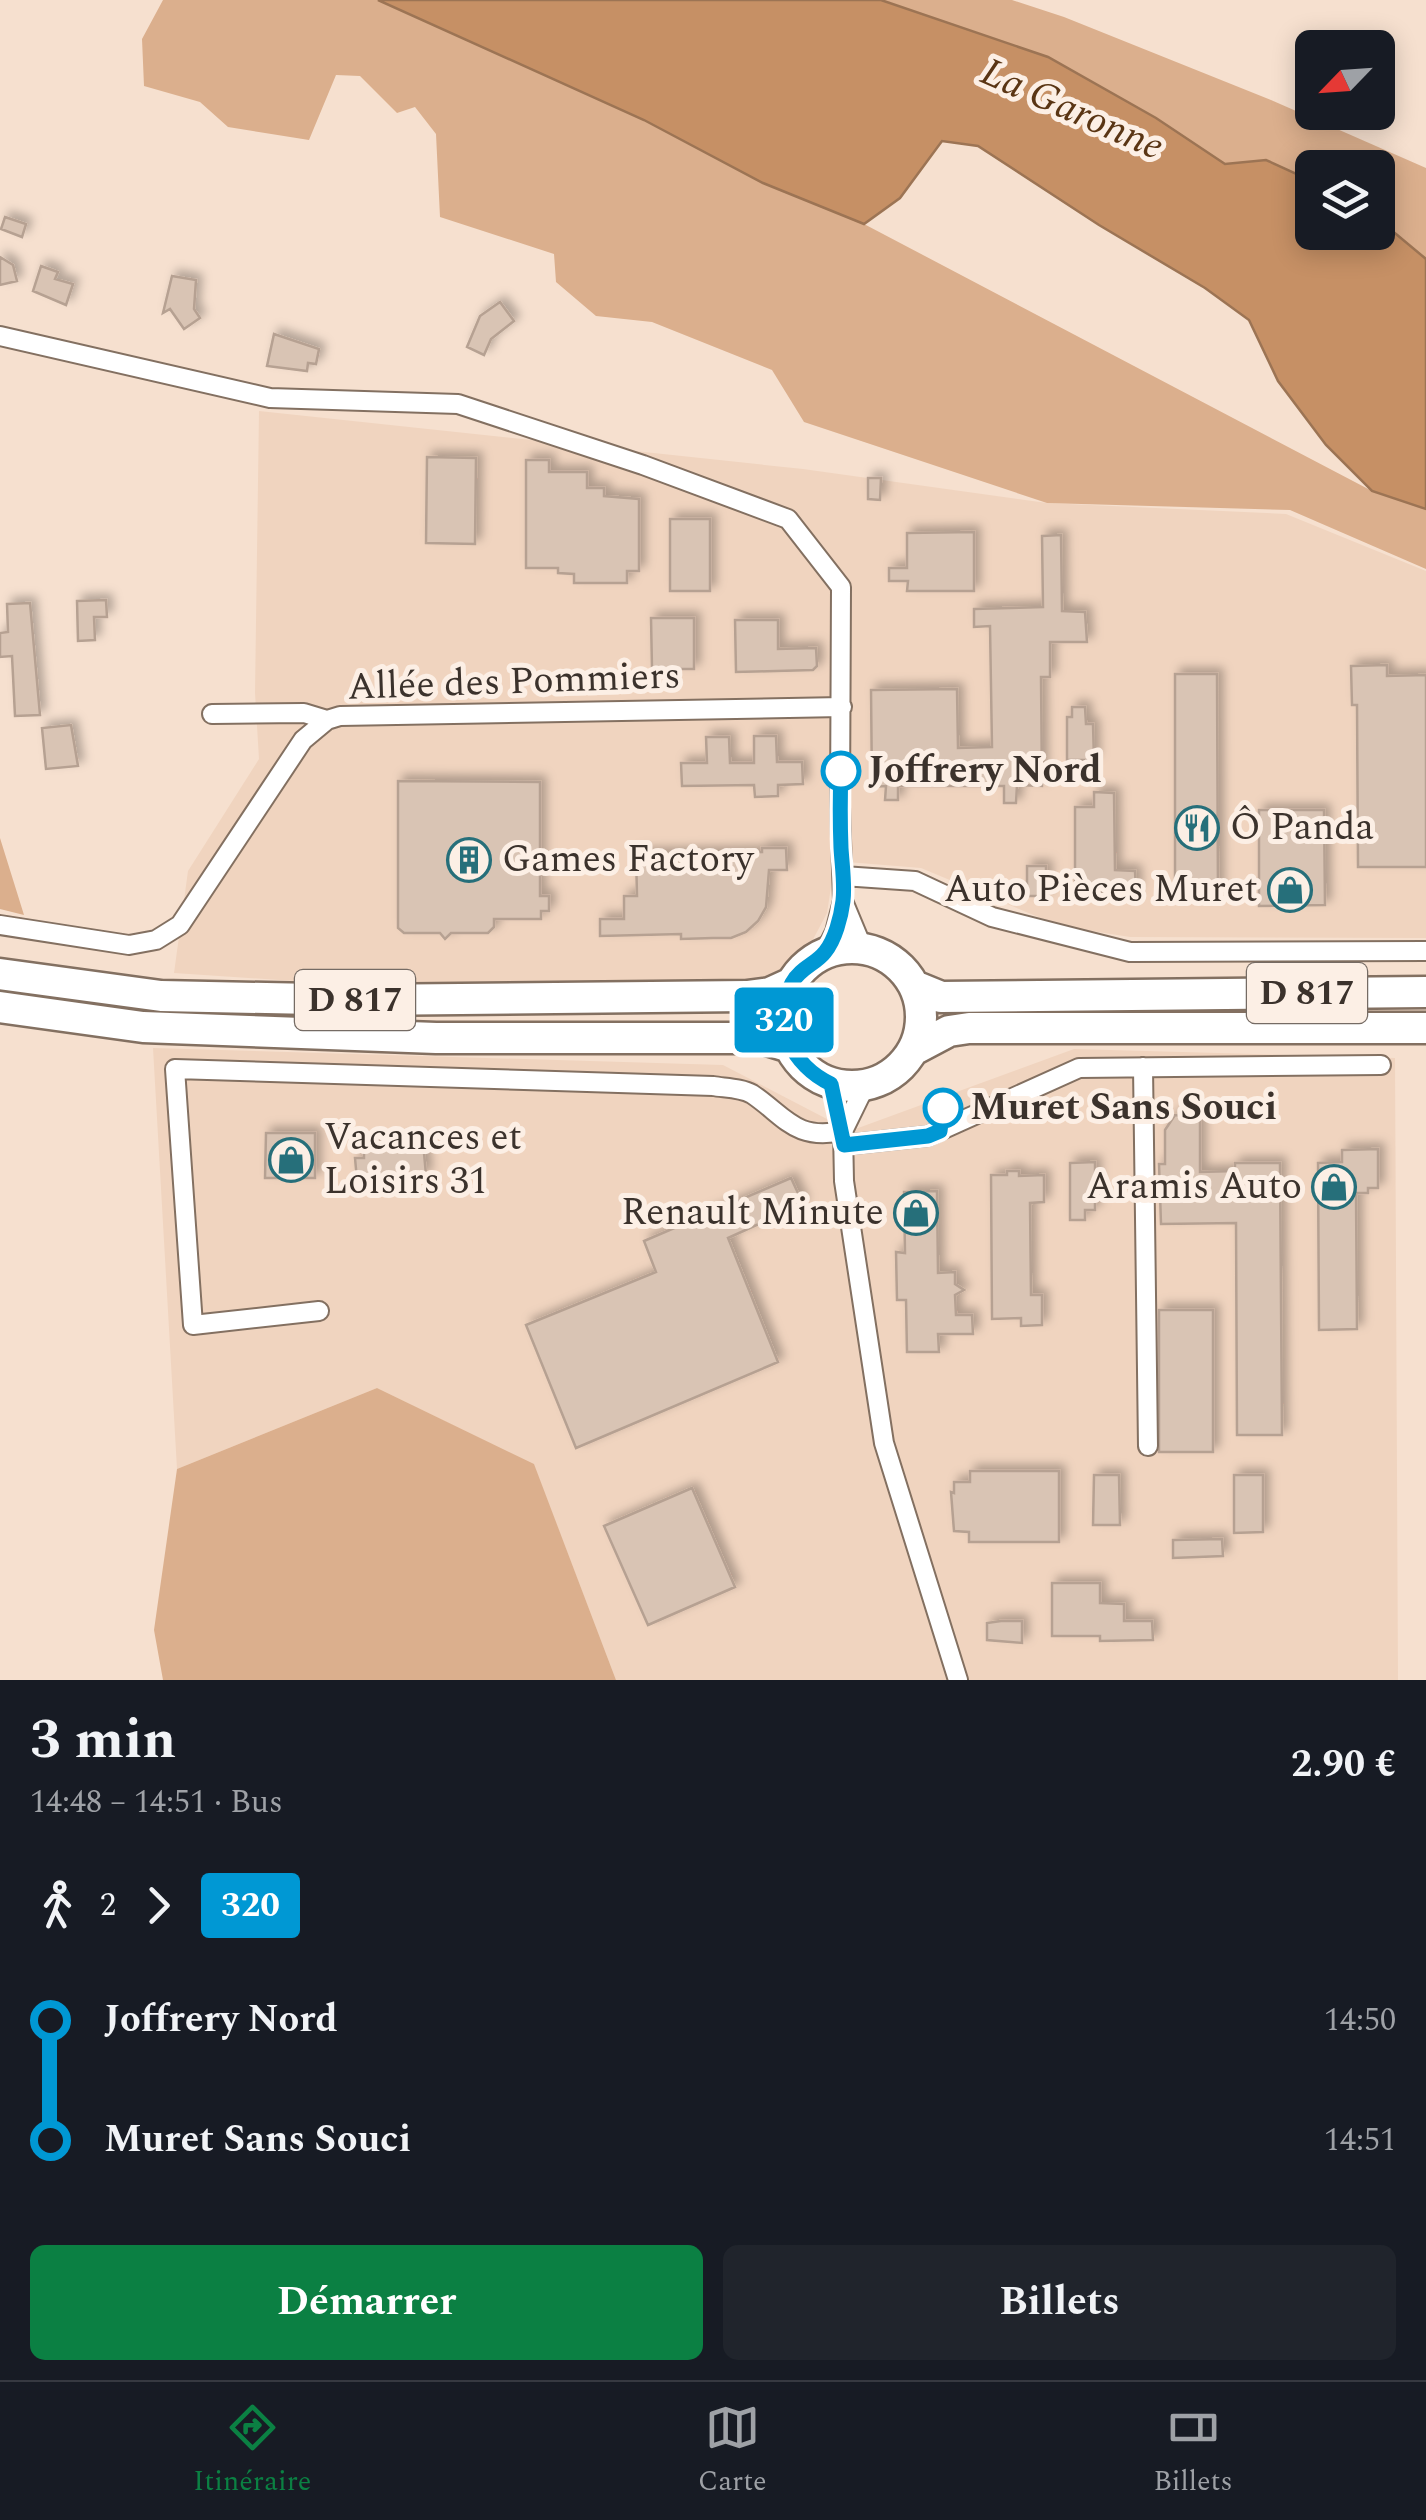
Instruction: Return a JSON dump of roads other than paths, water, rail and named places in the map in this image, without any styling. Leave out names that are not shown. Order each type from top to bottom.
[{"type":"main road","points":[[863,949],[884,955],[901,968],[914,986],[921,1006],[921,1028],[914,1049],[902,1066],[885,1079],[865,1086],[831,1084],[805,1068],[790,1046],[783,1014],[792,983],[812,961],[837,950],[863,949]]},
{"type":"main road","name":"D 817","points":[[0,974],[161,996],[362,1000],[747,996],[770,993],[792,983]]},
{"type":"main road","name":"D 817","points":[[914,986],[940,997],[1426,992]]},
{"type":"main road","name":"D 817","points":[[0,1007],[162,1028],[418,1037],[762,1038],[790,1046]]},
{"type":"main road","name":"D 817","points":[[914,1049],[949,1031],[970,1028],[1426,1028]]},
{"type":"street","points":[[0,336],[270,398],[458,404],[642,464],[788,519],[841,587],[843,901],[824,954]]},
{"type":"street","name":"Allée des Pommiers","points":[[0,926],[129,945],[156,940],[168,933],[180,925],[303,740],[327,720],[340,716],[842,708]]},
{"type":"street","points":[[212,714],[304,713],[327,720]]},
{"type":"street","points":[[842,876],[916,881],[992,916],[1130,952],[1426,951]]},
{"type":"street","points":[[843,901],[863,949]]},
{"type":"street","points":[[319,1311],[193,1325],[175,1068],[714,1086],[749,1092],[785,1124],[843,1138],[928,1136],[1080,1068],[1381,1065]]},
{"type":"street","points":[[1143,1067],[1148,1446]]},
{"type":"street","points":[[831,1084],[843,1138],[844,1181],[884,1444],[958,1680]]},
{"type":"street","points":[[843,1138],[865,1086]]},
{"type":"water","name":"La Garonne","points":[[378,0],[881,0],[1048,57],[1156,118],[1225,164],[1266,160],[1295,173],[1295,250],[1395,250],[1395,233],[1426,259],[1426,509],[1372,491],[1326,445],[1278,381],[1249,320],[1205,288],[978,146],[942,141],[900,198],[864,224],[763,183],[644,120]]},
{"type":"place","name":"Joffrery Nord","points":[[841,771]]},
{"type":"place","name":"Ô Panda","points":[[1197,828]]},
{"type":"place","name":"Games Factory","points":[[469,860]]},
{"type":"place","name":"Auto Pièces Muret","points":[[1290,890]]},
{"type":"place","name":"Muret Sans Souci","points":[[943,1108]]},
{"type":"place","name":"Vacances et Loisirs 31","points":[[291,1160]]},
{"type":"place","name":"Aramis Auto","points":[[1334,1187]]},
{"type":"place","name":"Renault Minute","points":[[916,1213]]}]
